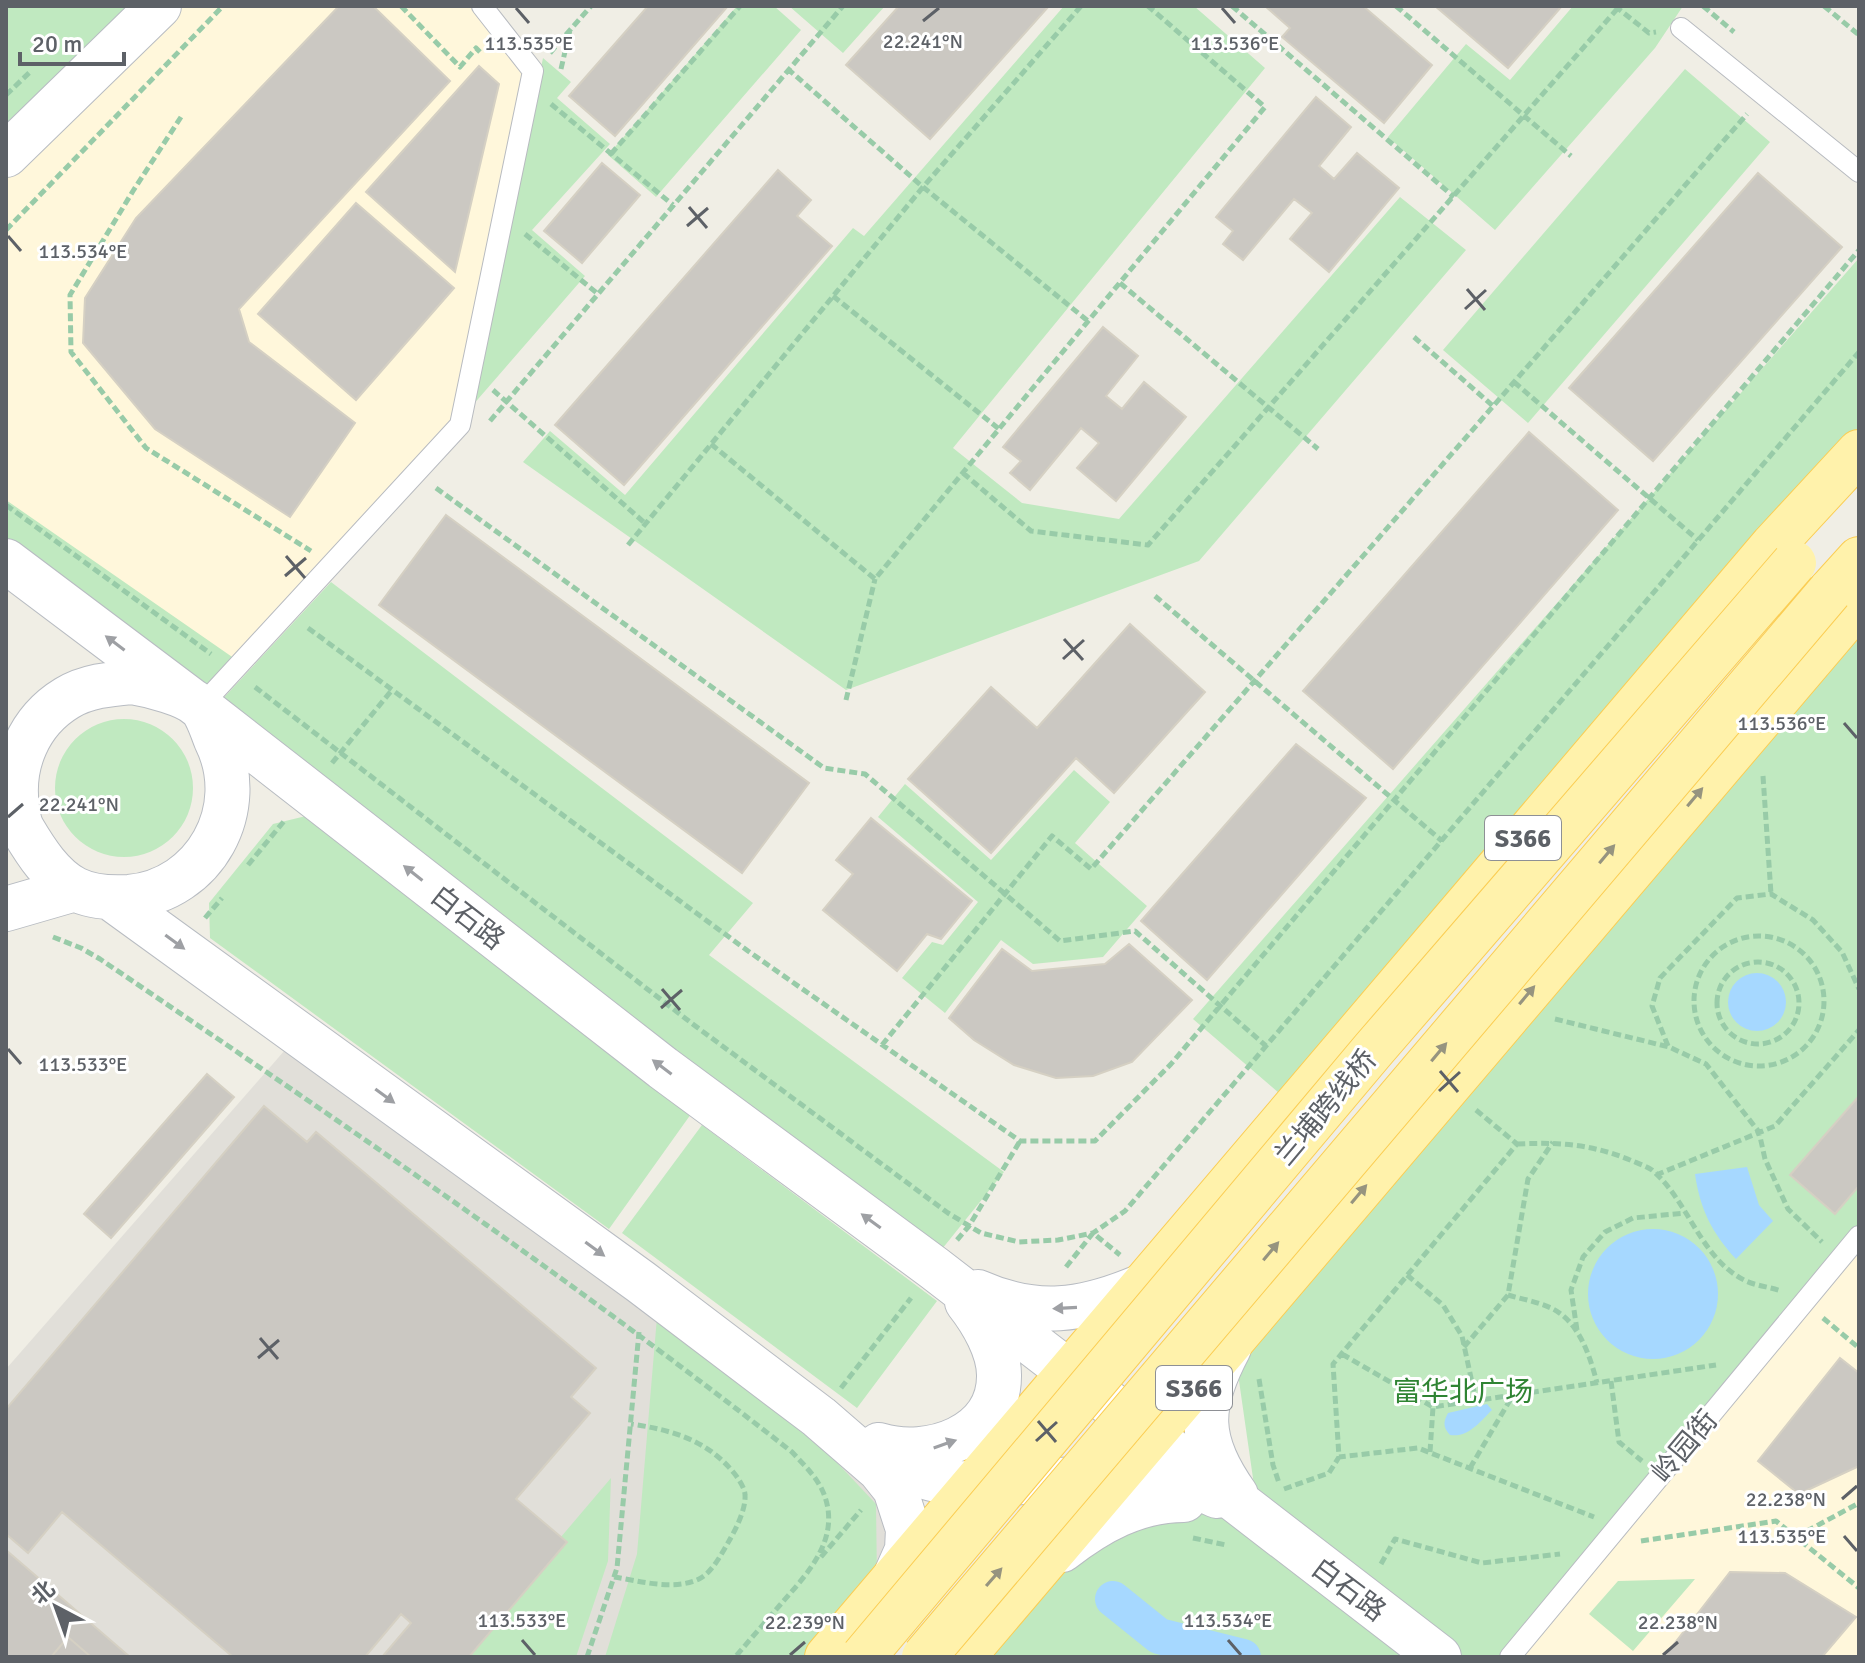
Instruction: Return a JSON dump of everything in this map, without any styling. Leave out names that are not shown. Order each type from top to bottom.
[{"type":"main road","points":[[6,155],[159,6]]},
{"type":"main road","name":"S366","points":[[961,1657],[1043,1564],[1101,1428],[1140,1287],[1773,545],[1859,452]]},
{"type":"main road","name":"兰埔跨线桥","points":[[863,1657],[1373,1050],[1859,488]]},
{"type":"main road","points":[[1844,597],[1859,559]]},
{"type":"main road","name":"白石路","points":[[6,561],[200,707],[663,1068],[934,1268]]},
{"type":"main road","name":"S366","points":[[827,1657],[1007,1445],[1101,1428],[1244,1354],[1272,1296],[1844,597]]},
{"type":"main road","name":"兰埔跨线桥","points":[[924,1657],[1844,597]]},
{"type":"main road","points":[[6,909],[93,893],[148,895],[183,879],[209,853],[225,819],[228,782],[219,746],[200,707],[163,688],[132,682],[98,685],[67,698],[41,719],[23,747],[14,784],[20,825],[43,862],[93,893],[181,947],[641,1282],[819,1417],[875,1455],[913,1473],[942,1481],[974,1484],[1101,1428]]},
{"type":"main road","points":[[1190,1228],[1183,1243],[1184,1270],[1192,1291],[1206,1305],[1223,1313],[1234,1312],[1257,1306],[1272,1296]]},
{"type":"main road","points":[[934,1268],[991,1298],[1021,1306],[1074,1308],[1104,1302],[1140,1287]]},
{"type":"main road","points":[[934,1268],[1020,1335],[1101,1428],[1177,1482],[1265,1514]]},
{"type":"main road","points":[[819,1417],[870,1443],[913,1451],[935,1449],[954,1442],[987,1415],[995,1399],[1000,1375],[994,1352],[974,1311],[934,1268]]},
{"type":"main road","points":[[1244,1354],[1216,1372],[1208,1394],[1208,1441],[1219,1471],[1240,1501],[1265,1514]]},
{"type":"main road","points":[[819,1417],[879,1469],[895,1489],[908,1529],[907,1550],[885,1589]]},
{"type":"main road","points":[[1101,1428],[1265,1514]]},
{"type":"main road","points":[[1043,1564],[1099,1522],[1127,1509],[1195,1500],[1265,1514]]},
{"type":"main road","name":"白石路","points":[[1265,1514],[1363,1599],[1439,1657]]},
{"type":"main road","points":[[885,1589],[926,1589],[941,1594],[957,1615],[962,1637],[961,1657]]},
{"type":"lane","points":[[200,707],[460,425],[533,71],[482,6]]},
{"type":"lane","points":[[1681,28],[1859,172]]},
{"type":"lane","name":"岭园街","points":[[1510,1657],[1859,1236]]},
{"type":"path","points":[[6,230],[223,6]]},
{"type":"path","points":[[533,71],[591,6]]},
{"type":"path","points":[[611,154],[740,6]]},
{"type":"path","points":[[487,425],[843,6]]},
{"type":"path","points":[[628,545],[923,187],[1081,6]]},
{"type":"path","points":[[846,700],[875,579],[1265,107],[1148,6]]},
{"type":"path","points":[[1232,6],[1454,197]]},
{"type":"path","points":[[1396,6],[1571,156]]},
{"type":"path","points":[[1824,6],[1859,35]]},
{"type":"path","points":[[963,473],[1031,531],[1148,545],[1617,7],[1649,33],[1681,28]]},
{"type":"path","points":[[560,75],[570,30]]},
{"type":"path","points":[[789,70],[923,187],[1088,321]]},
{"type":"path","points":[[550,119],[557,90]]},
{"type":"path","points":[[882,1045],[1052,836],[1091,869],[1763,95]]},
{"type":"path","points":[[181,117],[70,295],[71,352],[146,448],[332,564]]},
{"type":"path","points":[[521,249],[528,219]]},
{"type":"path","points":[[525,233],[598,295]]},
{"type":"path","points":[[287,613],[748,951],[1020,1141],[1095,1141],[1171,1064],[1859,250]]},
{"type":"path","points":[[1120,283],[1318,449]]},
{"type":"path","points":[[833,296],[999,429]]},
{"type":"path","points":[[1414,337],[1493,406]]},
{"type":"path","points":[[6,505],[234,671],[694,1025],[948,1213],[981,1233],[1019,1242],[1058,1240],[1093,1233],[1125,1211],[1859,352]]},
{"type":"path","points":[[1514,382],[1698,540]]},
{"type":"path","points":[[491,388],[646,524]]},
{"type":"path","points":[[711,444],[875,579]]},
{"type":"path","points":[[416,473],[824,768],[865,774],[1060,941],[1135,931],[1266,1046]]},
{"type":"path","points":[[1155,596],[1442,841]]},
{"type":"path","points":[[240,875],[392,690]]},
{"type":"path","points":[[1762,767],[1771,894]]},
{"type":"path","points":[[148,991],[230,887]]},
{"type":"path","points":[[1669,1047],[1652,1006],[1660,978],[1737,898],[1771,894],[1813,920],[1842,952],[1859,989]]},
{"type":"path","points":[[46,936],[81,948],[357,1133],[639,1334],[792,1452],[812,1473],[825,1496],[830,1519],[825,1543],[814,1565],[735,1657]]},
{"type":"path","points":[[1766,936],[1786,941],[1803,953],[1816,969],[1823,989],[1824,1009],[1818,1030],[1806,1047],[1787,1060],[1765,1066],[1742,1065],[1721,1056],[1705,1040],[1695,1020],[1693,998],[1698,975],[1710,958],[1726,945],[1745,937],[1766,936]]},
{"type":"path","points":[[1765,962],[1788,973],[1799,996],[1799,1009],[1787,1032],[1775,1040],[1762,1044],[1747,1043],[1724,1026],[1718,1013],[1717,999],[1729,973],[1740,966],[1765,962]]},
{"type":"path","points":[[1550,1018],[1669,1047],[1706,1064],[1759,1132],[1765,1159],[1788,1209],[1839,1259]]},
{"type":"path","points":[[1656,1175],[1775,1126],[1859,1030]]},
{"type":"path","points":[[1473,1108],[1517,1144],[1553,1142],[1603,1149],[1651,1169],[1673,1193],[1718,1260],[1745,1281],[1779,1290],[1804,1302],[1859,1348]]},
{"type":"path","points":[[1464,1347],[1508,1295],[1528,1179],[1553,1142]]},
{"type":"path","points":[[1180,1537],[1220,1542],[1329,1473],[1339,1457],[1333,1364],[1517,1144]]},
{"type":"path","points":[[1597,1383],[1590,1357],[1577,1330],[1571,1290],[1583,1257],[1605,1232],[1633,1218],[1685,1213]]},
{"type":"path","points":[[1407,1275],[1443,1305],[1462,1336],[1476,1401]]},
{"type":"path","points":[[587,1657],[614,1577],[631,1424],[641,1282]]},
{"type":"path","points":[[1508,1295],[1554,1309],[1577,1330]]},
{"type":"path","points":[[1244,1354],[1273,1465],[1265,1514]]},
{"type":"path","points":[[1342,1354],[1433,1407],[1756,1359]]},
{"type":"path","points":[[1611,1381],[1619,1442],[1660,1476]]},
{"type":"path","points":[[1470,1468],[1513,1395]]},
{"type":"path","points":[[1430,1452],[1433,1407]]},
{"type":"path","points":[[614,1577],[671,1585],[701,1579],[720,1558],[736,1528],[745,1494],[738,1478],[721,1457],[702,1444],[667,1429],[631,1424]]},
{"type":"path","points":[[1339,1457],[1418,1448],[1618,1527]]},
{"type":"path","points":[[1796,1537],[1859,1503]]},
{"type":"path","points":[[1363,1599],[1395,1539],[1482,1563],[1531,1559],[1776,1521],[1859,1588]]},
{"type":"shaded area","points":[[156,6],[482,6],[533,72],[460,425],[200,706],[6,561],[6,154]]},
{"type":"shaded area","points":[[299,1034],[819,1418],[907,1529],[826,1657],[6,1657],[6,1369]]},
{"type":"shaded area","points":[[1859,1238],[1859,1657],[1512,1657]]},
{"type":"green space","points":[[6,6],[161,6],[6,163]]},
{"type":"green space","points":[[737,6],[774,6],[801,30],[656,197],[608,155]]},
{"type":"green space","points":[[789,6],[885,6],[843,53]]},
{"type":"green space","points":[[1064,6],[1194,6],[1265,68],[953,448],[1022,503],[1119,519],[1400,197],[1466,250],[1199,561],[846,690],[523,462],[550,431],[625,495],[853,228],[864,236]]},
{"type":"green space","points":[[1573,6],[1683,6],[1655,48],[1495,230],[1388,137],[1466,44],[1510,80]]},
{"type":"green space","points":[[543,58],[571,82],[557,98],[610,144],[532,230],[585,276],[472,406]]},
{"type":"green space","points":[[1685,69],[1770,142],[1528,423],[1443,350]]},
{"type":"green space","points":[[1859,258],[1859,438],[1287,1100],[1193,1019]]},
{"type":"green space","points":[[6,500],[238,661],[200,701],[6,555]]},
{"type":"green space","points":[[331,582],[753,903],[709,955],[1004,1172],[934,1259],[217,705]]},
{"type":"green space","name":"富华北广场","points":[[1859,605],[1859,1235],[1509,1657],[965,1657],[1099,1499],[1259,1520],[1234,1346]]},
{"type":"green space","points":[[124,719],[150,724],[173,739],[188,762],[193,788],[188,814],[173,837],[150,852],[124,857],[98,852],[75,837],[60,814],[55,788],[60,762],[75,739],[98,724]]},
{"type":"green space","points":[[1074,770],[1110,802],[1075,843],[1147,906],[1103,957],[1033,964],[1001,940],[945,1013],[902,978],[932,942],[943,945],[978,902],[878,817],[905,784],[991,860]]},
{"type":"green space","points":[[306,816],[691,1114],[609,1229],[210,938],[209,903],[273,824]]},
{"type":"green space","points":[[702,1125],[937,1301],[857,1408],[622,1233]]},
{"type":"green space","points":[[657,1317],[812,1436],[876,1504],[877,1581],[812,1657],[605,1657],[637,1554]]},
{"type":"green space","points":[[611,1478],[608,1561],[576,1657],[459,1657]]},
{"type":"green space","points":[[1695,1579],[1633,1651],[1589,1614],[1618,1581]]},
{"type":"water","points":[[1757,973],[1777,982],[1786,1002],[1777,1022],[1757,1031],[1737,1022],[1728,1002],[1737,982]]},
{"type":"water","points":[[1747,1167],[1759,1205],[1773,1221],[1736,1259],[1708,1220],[1695,1174]]},
{"type":"water","points":[[1653,1229],[1678,1234],[1699,1248],[1713,1269],[1718,1294],[1713,1319],[1699,1340],[1678,1354],[1653,1359],[1628,1354],[1607,1340],[1593,1319],[1588,1294],[1593,1269],[1607,1248],[1628,1234]]},
{"type":"water","points":[[1487,1404],[1492,1410],[1473,1428],[1462,1434],[1450,1435],[1444,1425],[1448,1413]]},
{"type":"building","points":[[339,6],[373,6],[450,81],[239,309],[249,342],[355,423],[290,517],[155,429],[83,343],[85,298],[136,218]]},
{"type":"building","points":[[648,6],[728,6],[615,136],[569,96]]},
{"type":"building","points":[[899,6],[1049,6],[930,139],[846,65]]},
{"type":"building","points":[[1265,6],[1363,6],[1432,65],[1384,123],[1282,37],[1290,28]]},
{"type":"building","points":[[1435,6],[1562,6],[1508,68]]},
{"type":"building","points":[[479,66],[499,84],[455,272],[366,192]]},
{"type":"building","points":[[1316,97],[1351,127],[1319,166],[1334,179],[1357,153],[1399,188],[1329,272],[1290,239],[1312,213],[1294,199],[1243,260],[1223,244],[1233,231],[1216,217]]},
{"type":"building","points":[[602,163],[640,195],[582,263],[544,231]]},
{"type":"building","points":[[778,170],[811,200],[797,216],[832,246],[624,485],[555,425]]},
{"type":"building","points":[[1758,173],[1842,247],[1653,461],[1569,388]]},
{"type":"building","points":[[356,203],[454,288],[356,400],[258,314]]},
{"type":"building","points":[[1103,327],[1138,356],[1106,396],[1122,409],[1144,382],[1186,417],[1116,501],[1077,468],[1099,443],[1081,428],[1030,490],[1010,473],[1021,461],[1003,447]]},
{"type":"building","points":[[1529,432],[1618,510],[1393,769],[1303,691]]},
{"type":"building","points":[[446,515],[809,783],[742,873],[379,605]]},
{"type":"building","points":[[1130,624],[1205,692],[1114,793],[1076,758],[991,853],[908,779],[991,687],[1037,728]]},
{"type":"building","points":[[1296,744],[1366,798],[1207,980],[1141,921]]},
{"type":"building","points":[[871,818],[972,901],[941,939],[927,934],[897,971],[823,910],[853,874],[836,860]]},
{"type":"building","points":[[1129,944],[1192,1000],[1132,1062],[1093,1076],[1056,1078],[1014,1065],[974,1040],[949,1018],[1002,949],[1032,971],[1105,964]]},
{"type":"building","points":[[207,1074],[234,1097],[111,1238],[84,1214]]},
{"type":"building","points":[[1859,1096],[1859,1186],[1835,1214],[1790,1175]]},
{"type":"building","points":[[264,1106],[307,1142],[316,1132],[596,1368],[571,1397],[590,1413],[516,1499],[567,1542],[469,1657],[382,1657],[411,1623],[401,1614],[365,1657],[233,1657],[62,1512],[28,1553],[6,1534],[6,1409]]},
{"type":"building","points":[[1840,1358],[1859,1373],[1859,1466],[1799,1494],[1758,1461]]},
{"type":"building","points":[[6,1550],[130,1657],[6,1657]]},
{"type":"building","points":[[1730,1572],[1785,1573],[1856,1617],[1822,1657],[1664,1657]]},
{"type":"building","points":[[68,1637],[91,1657],[51,1657]]},
{"type":"waterway","points":[[1113,1599],[1159,1636],[1243,1657]]}]
